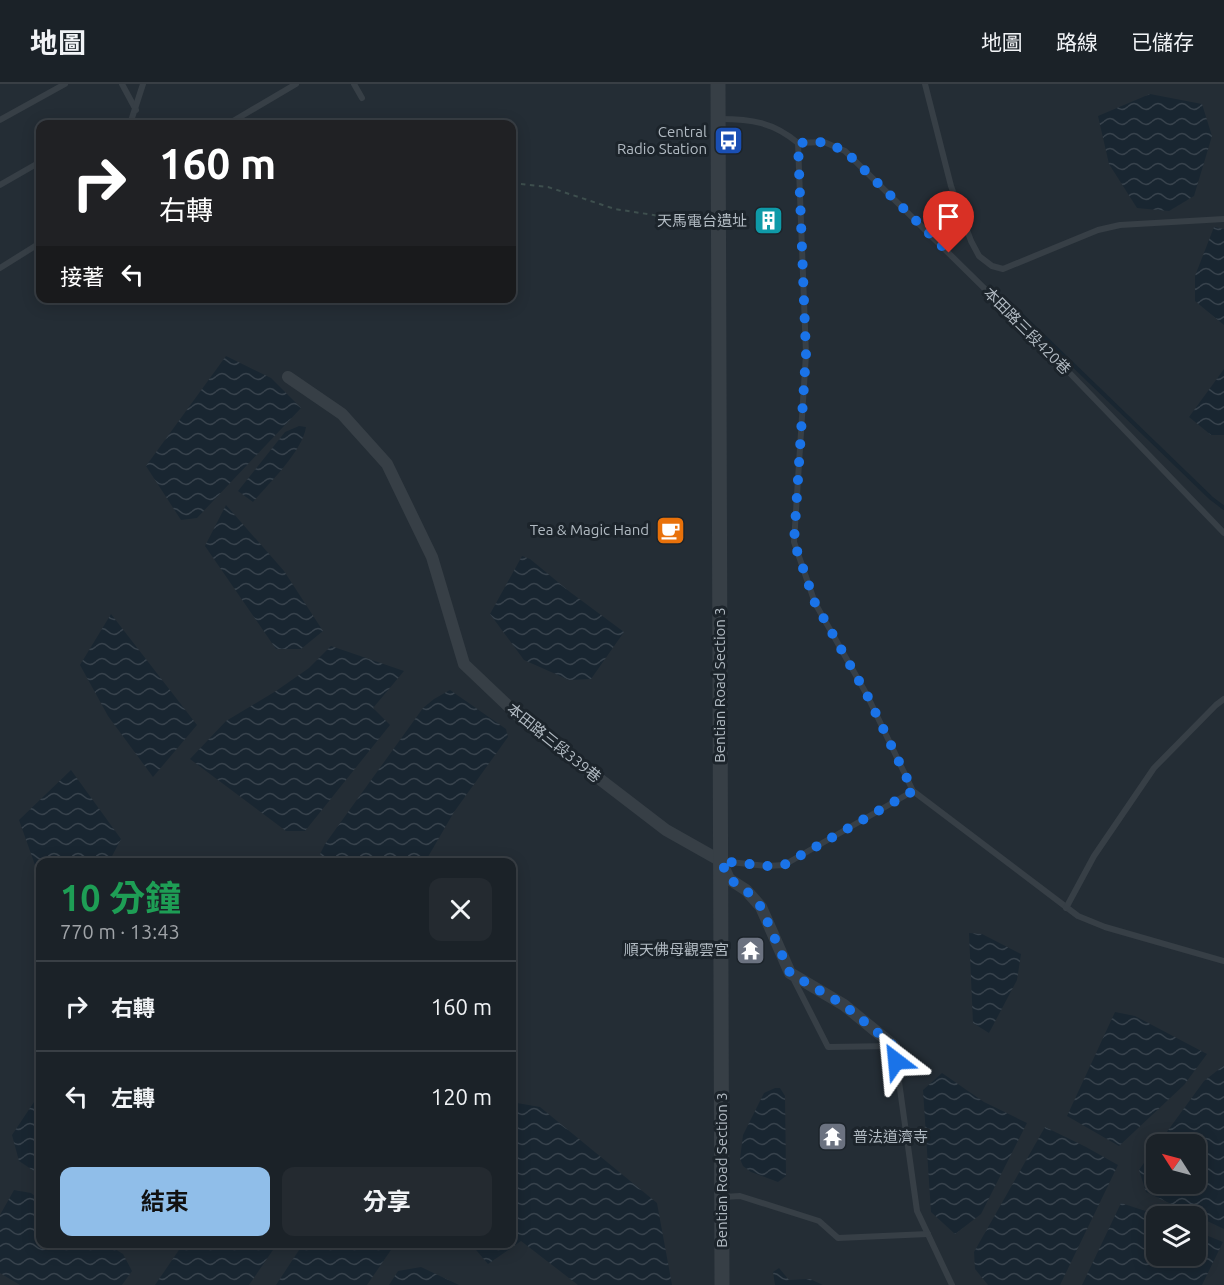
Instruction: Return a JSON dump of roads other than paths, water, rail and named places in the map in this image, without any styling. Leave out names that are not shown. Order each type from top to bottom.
[{"type":"street","name":"Bentian Road Section 3","points":[[718,84],[722,1285]]},
{"type":"street","name":"本田路三段339巷","points":[[288,377],[342,414],[387,464],[432,556],[464,664],[524,721],[656,823],[721,861],[729,879],[746,890],[761,907],[790,973]]},
{"type":"street","points":[[790,973],[844,1005],[894,1046]]},
{"type":"lane","points":[[0,120],[65,84]]},
{"type":"lane","points":[[122,84],[136,110]]},
{"type":"lane","points":[[132,120],[143,84]]},
{"type":"lane","points":[[235,120],[296,84]]},
{"type":"lane","points":[[354,84],[362,98]]},
{"type":"lane","points":[[925,84],[951,186],[967,230],[979,256],[992,266],[1003,269],[1098,230],[1120,225],[1224,219]]},
{"type":"lane","points":[[718,119],[743,119],[766,124],[787,134],[798,143],[806,354],[794,542],[815,603],[867,695],[913,791],[1078,916],[1105,927],[1224,961]]},
{"type":"lane","name":"本田路三段420巷","points":[[798,143],[824,142],[845,151],[1060,363],[1224,533]]},
{"type":"lane","points":[[0,185],[36,164]]},
{"type":"lane","points":[[0,268],[36,246]]},
{"type":"lane","points":[[1066,908],[1094,856],[1155,768],[1224,699]]},
{"type":"lane","points":[[721,861],[767,866],[784,865],[913,791]]},
{"type":"lane","points":[[790,973],[828,1047],[894,1046],[917,1211],[952,1285]]},
{"type":"lane","points":[[722,1197],[740,1196],[819,1221],[838,1238],[928,1234]]},
{"type":"water","points":[[1150,94],[1202,104],[1212,136],[1194,196],[1169,211],[1137,208],[1109,164],[1098,116]]},
{"type":"water","points":[[1214,227],[1224,229],[1224,325],[1195,301],[1195,276]]},
{"type":"water","points":[[226,356],[271,378],[301,408],[197,518],[181,520],[146,466]]},
{"type":"water","points":[[1224,369],[1224,435],[1211,435],[1189,417]]},
{"type":"water","points":[[299,426],[306,427],[292,456],[253,502],[238,491],[285,432]]},
{"type":"water","points":[[226,505],[284,571],[323,631],[301,649],[276,649],[205,546]]},
{"type":"water","points":[[522,556],[530,559],[624,632],[591,679],[569,680],[524,660],[490,614]]},
{"type":"water","points":[[111,614],[197,725],[153,777],[108,716],[80,665]]},
{"type":"water","points":[[331,646],[404,671],[373,708],[390,725],[305,831],[286,831],[190,759],[226,721],[309,668]]},
{"type":"water","points":[[450,690],[506,729],[508,737],[454,812],[427,858],[324,858],[320,854],[325,844],[423,708]]},
{"type":"water","points":[[71,770],[121,839],[111,858],[36,858],[36,868],[19,820]]},
{"type":"water","points":[[969,933],[982,934],[1021,954],[1017,980],[989,1033],[973,1023]]},
{"type":"water","points":[[1115,1012],[1135,1016],[1207,1054],[1184,1085],[1119,1146],[1067,1116]]},
{"type":"water","points":[[1224,1066],[1224,1229],[1206,1220],[1206,1206],[1176,1206],[1150,1194],[1206,1194],[1206,1134],[1165,1134],[1204,1081]]},
{"type":"water","points":[[942,1073],[984,1102],[1027,1123],[981,1214],[955,1234],[931,1212],[923,1090]]},
{"type":"water","points":[[780,1088],[785,1096],[786,1176],[778,1182],[751,1172],[743,1166],[740,1159],[743,1135],[764,1093]]},
{"type":"water","points":[[36,1099],[36,1172],[19,1161],[12,1135]]},
{"type":"water","points":[[516,1104],[540,1107],[657,1203],[672,1285],[578,1285],[521,1241],[516,1244]]},
{"type":"water","points":[[1045,1127],[1118,1165],[1060,1285],[988,1285],[975,1269],[974,1252]]},
{"type":"water","points":[[1146,1160],[1146,1192],[1139,1170]]},
{"type":"water","points":[[14,1190],[31,1193],[36,1197],[36,1248],[113,1248],[123,1254],[132,1271],[122,1285],[20,1285],[0,1273],[0,1215]]},
{"type":"water","points":[[1121,1203],[1146,1211],[1146,1266],[1206,1266],[1206,1235],[1223,1242],[1202,1285],[1082,1285]]},
{"type":"water","points":[[180,1248],[274,1248],[249,1285],[155,1285]]},
{"type":"water","points":[[300,1248],[392,1248],[367,1285],[276,1285]]},
{"type":"water","points":[[474,1248],[511,1248],[488,1264]]},
{"type":"water","points":[[421,1267],[459,1285],[389,1285],[398,1271]]},
{"type":"water","points":[[779,1268],[789,1280],[810,1279],[823,1285],[775,1285],[773,1272]]},
{"type":"waterway","points":[[1005,299],[1224,508]]},
{"type":"place","name":"Central Radio Station","points":[[728,141]]},
{"type":"place","name":"天馬電台遺址","points":[[768,221]]},
{"type":"place","name":"Tea & Magic Hand","points":[[670,530]]},
{"type":"place","name":"順天佛母觀雲宮","points":[[750,950]]},
{"type":"place","name":"普法道濟寺","points":[[832,1137]]}]
